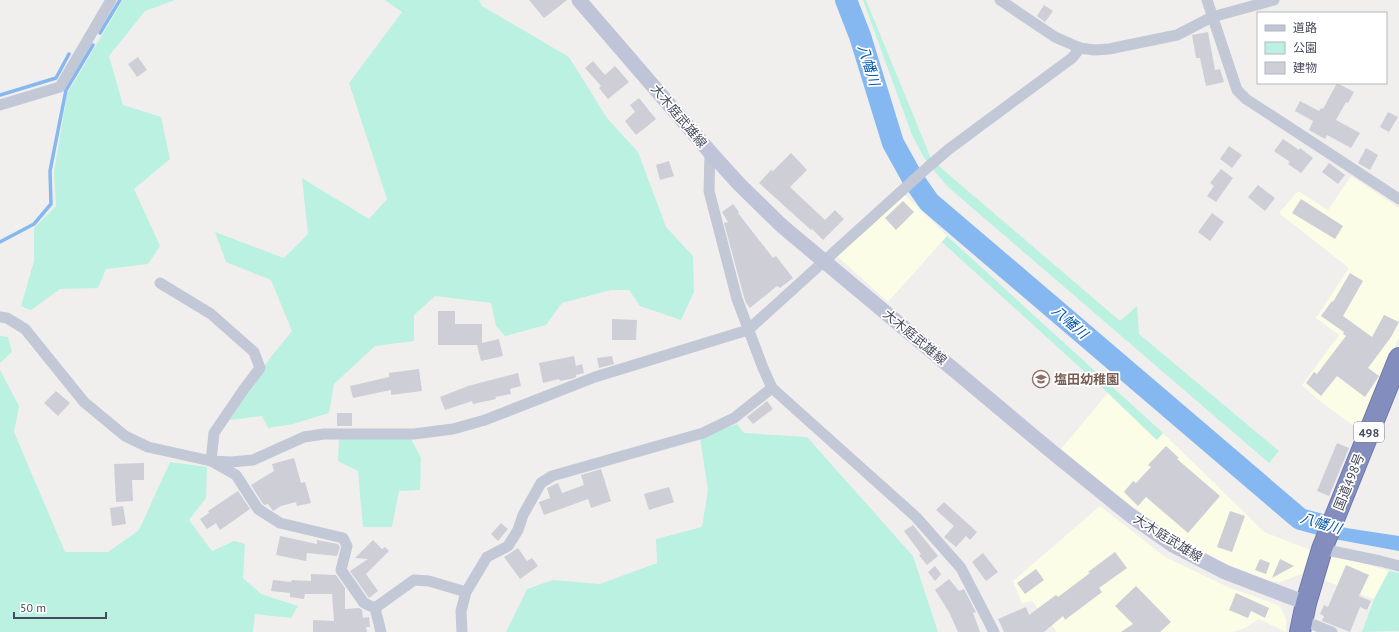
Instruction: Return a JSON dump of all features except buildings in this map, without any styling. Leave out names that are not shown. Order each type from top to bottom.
[{"type":"highway","name":"国道498号","points":[[1303,618],[1322,549],[1399,358]]},
{"type":"main road","name":"大木庭武雄線","points":[[579,0],[710,152],[739,184],[782,226],[1130,515],[1173,545],[1225,572],[1303,618]]},
{"type":"street","points":[[0,105],[60,87],[111,0]]},
{"type":"street","points":[[1000,0],[1055,37],[1080,48],[1094,50],[1109,49],[1177,34],[1212,18],[1274,0]]},
{"type":"street","points":[[1206,0],[1237,90],[1246,99],[1399,200]]},
{"type":"street","points":[[0,317],[7,318],[25,329],[84,402],[126,436],[148,447],[211,461],[231,462],[253,460],[304,437],[324,434],[414,434],[453,429],[485,420],[595,377],[748,330],[928,167],[955,145],[1072,58],[1080,48]]},
{"type":"street","points":[[710,152],[709,192],[737,299],[772,388],[916,517],[961,568],[994,632]]},
{"type":"street","points":[[160,283],[211,314],[254,352],[260,368],[214,433],[211,461]]},
{"type":"street","points":[[462,632],[461,611],[466,592],[488,557],[508,546],[518,530],[523,515],[541,484],[546,480],[552,476],[703,433],[734,418],[772,388]]},
{"type":"street","points":[[211,461],[236,475],[258,509],[280,523],[343,538],[346,546],[341,570],[364,604],[375,608]]},
{"type":"street","points":[[1322,549],[1399,566]]},
{"type":"street","points":[[375,608],[414,580],[429,581],[466,592]]},
{"type":"street","points":[[375,608],[381,632]]},
{"type":"street","points":[[1303,618],[1332,632]]},
{"type":"shaded area","points":[[1351,176],[1399,208],[1399,337],[1361,431],[1321,402],[1302,385],[1339,335],[1316,318],[1349,268],[1279,213],[1298,191],[1328,210]]},
{"type":"shaded area","points":[[905,195],[947,236],[888,302],[837,256]]},
{"type":"shaded area","points":[[1108,393],[1156,440],[1163,433],[1264,532],[1310,550],[1302,574],[1280,582],[1268,581],[1227,567],[1169,534],[1113,492],[1061,449]]},
{"type":"shaded area","points":[[1100,506],[1165,557],[1228,587],[1280,606],[1286,619],[1286,632],[1259,619],[1243,629],[1232,632],[1057,632],[1032,601],[1022,603],[1013,581]]},
{"type":"shaded area","points":[[1332,554],[1389,571],[1374,599],[1323,580]]},
{"type":"green space","points":[[123,0],[175,0],[145,11],[109,56],[123,105],[161,117],[170,159],[134,189],[160,246],[148,264],[106,269],[98,288],[60,289],[31,310],[21,306],[34,261],[34,228],[56,206],[54,172],[67,94]]},
{"type":"green space","points":[[385,0],[479,0],[482,6],[569,57],[607,118],[638,152],[666,227],[693,256],[694,292],[681,320],[640,306],[629,290],[611,290],[562,303],[546,325],[505,336],[496,326],[491,303],[435,296],[414,315],[414,341],[375,346],[334,384],[329,413],[293,424],[268,428],[262,416],[230,420],[270,358],[292,331],[271,280],[226,262],[215,232],[284,258],[308,234],[302,178],[369,219],[387,199],[349,83],[402,12]]},
{"type":"green space","points":[[863,0],[866,0],[930,156],[940,167],[1120,321],[1137,306],[1139,334],[1279,451],[1269,463],[948,187],[926,161],[912,135]]},
{"type":"green space","points":[[947,236],[1163,433],[1157,440],[1108,393],[942,242]]},
{"type":"green space","points":[[0,336],[8,337],[12,352],[0,363]]},
{"type":"green space","points":[[0,370],[19,406],[14,432],[65,552],[108,552],[139,530],[170,462],[207,467],[206,498],[189,520],[212,551],[234,541],[245,544],[243,578],[261,594],[298,606],[291,618],[255,614],[253,632],[0,632]]},
{"type":"green space","points":[[737,424],[744,433],[807,437],[913,556],[938,632],[506,632],[527,589],[553,580],[600,584],[657,563],[656,539],[702,527],[708,490],[700,438]]},
{"type":"green space","points":[[410,437],[421,458],[420,490],[399,491],[392,527],[363,527],[358,471],[338,461],[339,438]]},
{"type":"green space","points":[[1389,571],[1399,573],[1399,631],[1362,632],[1374,599]]},
{"type":"water","points":[[1303,511],[1346,528],[1399,536],[1399,551],[1334,539],[1296,520]]},
{"type":"waterway","points":[[100,33],[120,0]]},
{"type":"waterway","name":"八幡川","points":[[846,0],[860,36],[893,143],[913,179],[929,202],[1300,519],[1326,526]]},
{"type":"waterway","points":[[0,242],[34,224],[51,204],[50,171],[66,90],[93,45]]},
{"type":"waterway","points":[[0,95],[56,78],[69,54]]},
{"type":"place","name":"塩田幼稚園","points":[[1041,379]]}]
